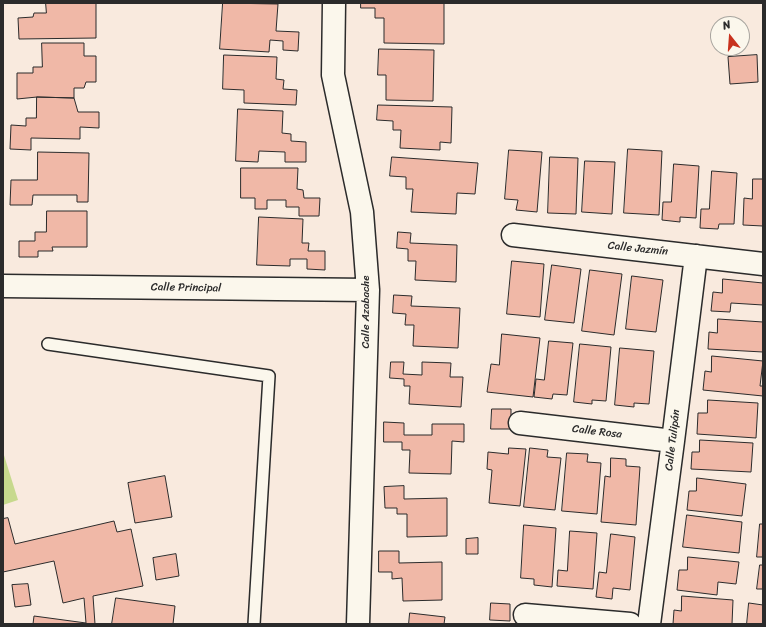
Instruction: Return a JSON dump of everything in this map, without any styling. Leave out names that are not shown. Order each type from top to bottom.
[{"type":"street","name":"Calle Azabache","points":[[334,3],[333,75],[362,212],[368,290],[358,624]]},
{"type":"street","name":"Calle Jazmín","points":[[513,235],[763,264]]},
{"type":"street","name":"Calle Tulipán","points":[[649,624],[696,256]]},
{"type":"street","name":"Calle Principal","points":[[3,286],[368,290]]},
{"type":"street","name":"Calle Rosa","points":[[520,423],[673,441]]},
{"type":"street","points":[[525,615],[630,624]]},
{"type":"lane","points":[[48,344],[269,376],[254,624]]},
{"type":"green space","points":[[3,452],[18,500],[3,505]]},
{"type":"building","points":[[46,3],[96,3],[96,38],[19,39],[18,18],[33,17],[34,13],[46,13]]},
{"type":"building","points":[[223,3],[278,4],[276,31],[299,32],[298,51],[283,50],[283,41],[270,40],[269,52],[220,49]]},
{"type":"building","points":[[361,3],[444,3],[444,44],[384,43],[384,18],[375,18],[375,8],[361,8]]},
{"type":"building","points":[[42,43],[84,43],[84,56],[96,56],[96,82],[86,82],[84,88],[74,88],[74,98],[37,97],[17,99],[17,73],[33,73],[33,67],[42,67]]},
{"type":"building","points":[[379,49],[434,50],[433,101],[386,100],[386,75],[378,75]]},
{"type":"building","points":[[224,55],[277,57],[276,79],[284,80],[283,89],[297,90],[296,105],[244,103],[244,90],[223,89]]},
{"type":"building","points":[[757,55],[758,82],[730,84],[728,57]]},
{"type":"building","points":[[37,97],[74,98],[78,112],[99,112],[99,128],[80,127],[80,139],[31,138],[31,150],[10,149],[11,125],[26,126],[26,118],[36,118]]},
{"type":"building","points":[[378,105],[452,107],[451,143],[440,142],[440,150],[400,148],[401,130],[393,130],[393,121],[377,120]]},
{"type":"building","points":[[238,109],[283,111],[282,133],[291,134],[291,141],[306,142],[306,162],[285,162],[285,152],[259,151],[258,162],[236,161]]},
{"type":"building","points":[[628,149],[662,151],[659,215],[624,213]]},
{"type":"building","points":[[509,150],[542,152],[537,212],[516,210],[518,200],[505,199]]},
{"type":"building","points":[[38,152],[89,153],[88,202],[77,202],[77,195],[33,195],[32,205],[10,205],[11,180],[37,180]]},
{"type":"building","points":[[392,157],[478,163],[475,194],[457,193],[456,214],[411,212],[413,189],[406,189],[406,177],[390,176]]},
{"type":"building","points":[[550,157],[578,158],[576,214],[548,213]]},
{"type":"building","points":[[585,161],[615,162],[612,214],[582,212]]},
{"type":"building","points":[[674,164],[699,166],[696,218],[680,217],[680,222],[662,220],[663,202],[671,202]]},
{"type":"building","points":[[241,168],[298,168],[297,189],[303,190],[304,198],[320,198],[319,216],[299,216],[299,207],[286,207],[286,200],[267,200],[267,209],[255,209],[255,198],[241,198]]},
{"type":"building","points":[[712,171],[737,173],[734,224],[719,224],[718,229],[700,228],[701,209],[709,209]]},
{"type":"building","points":[[753,179],[763,179],[763,226],[743,225],[744,198],[752,199]]},
{"type":"building","points":[[47,211],[87,211],[87,247],[52,247],[53,251],[38,251],[38,257],[19,257],[19,241],[35,241],[35,232],[46,232]]},
{"type":"building","points":[[259,217],[303,219],[302,243],[309,243],[308,251],[325,251],[325,270],[307,269],[307,259],[290,259],[290,266],[257,265]]},
{"type":"building","points":[[398,232],[411,233],[410,243],[457,245],[456,282],[415,280],[416,261],[408,261],[408,249],[397,248]]},
{"type":"building","points":[[512,261],[544,264],[540,317],[507,314]]},
{"type":"building","points":[[552,265],[581,269],[574,323],[545,320]]},
{"type":"building","points":[[590,270],[622,274],[614,335],[582,331]]},
{"type":"building","points":[[632,276],[663,280],[656,332],[626,329]]},
{"type":"building","points":[[723,279],[763,283],[763,305],[731,303],[730,312],[711,311],[713,292],[722,293]]},
{"type":"building","points":[[394,295],[412,296],[411,306],[460,308],[458,348],[413,346],[414,325],[405,325],[406,314],[393,313]]},
{"type":"building","points":[[718,319],[763,322],[763,352],[708,349],[709,332],[717,333]]},
{"type":"building","points":[[502,334],[540,338],[533,397],[487,392],[491,364],[499,365]]},
{"type":"building","points":[[549,341],[573,343],[567,395],[553,394],[552,399],[534,397],[536,379],[544,380]]},
{"type":"building","points":[[580,344],[611,347],[606,401],[592,400],[592,404],[574,402]]},
{"type":"building","points":[[620,348],[654,351],[649,404],[634,403],[634,407],[615,405]]},
{"type":"building","points":[[712,356],[763,361],[760,386],[763,386],[763,396],[703,390],[705,371],[711,372]]},
{"type":"building","points":[[391,362],[404,362],[403,374],[422,375],[422,362],[451,363],[450,377],[463,377],[461,407],[409,404],[410,386],[404,386],[404,379],[390,378]]},
{"type":"building","points":[[708,400],[758,403],[756,438],[697,434],[698,413],[707,413]]},
{"type":"building","points":[[492,409],[511,409],[511,429],[491,429]]},
{"type":"building","points":[[384,422],[404,423],[404,435],[432,435],[432,424],[464,424],[464,442],[452,441],[451,474],[409,473],[410,450],[402,450],[402,442],[384,442]]},
{"type":"building","points":[[700,440],[753,443],[751,472],[691,469],[692,452],[699,452]]},
{"type":"building","points":[[509,448],[526,449],[520,506],[489,503],[492,470],[487,469],[488,452],[508,454]]},
{"type":"building","points":[[530,448],[548,450],[547,457],[561,458],[555,510],[524,507]]},
{"type":"building","points":[[567,453],[588,454],[587,462],[601,463],[597,514],[562,511]]},
{"type":"building","points":[[611,458],[626,459],[626,466],[640,467],[636,525],[601,522],[605,476],[610,477]]},
{"type":"building","points":[[165,476],[172,517],[135,523],[128,483]]},
{"type":"building","points":[[697,478],[746,484],[742,516],[687,510],[689,491],[696,491]]},
{"type":"building","points":[[404,486],[404,499],[447,498],[447,536],[407,537],[407,514],[397,514],[397,508],[385,508],[384,487]]},
{"type":"building","points":[[687,515],[742,522],[739,553],[683,547]]},
{"type":"building","points":[[8,518],[15,544],[114,521],[117,532],[131,529],[143,586],[93,596],[95,624],[33,624],[34,616],[86,623],[84,598],[63,603],[54,561],[3,572],[3,519]]},
{"type":"building","points":[[760,524],[763,524],[763,557],[757,557]]},
{"type":"building","points":[[524,525],[556,528],[552,587],[534,585],[534,579],[521,578]]},
{"type":"building","points":[[570,531],[597,533],[593,589],[557,586],[558,570],[567,571]]},
{"type":"building","points":[[611,534],[635,537],[630,590],[613,588],[612,599],[596,597],[599,572],[606,573]]},
{"type":"building","points":[[478,538],[478,554],[466,554],[466,539]]},
{"type":"building","points":[[379,551],[399,551],[399,563],[442,562],[442,600],[403,601],[402,578],[392,579],[392,572],[379,572]]},
{"type":"building","points":[[176,554],[179,576],[156,580],[153,558]]},
{"type":"building","points":[[688,557],[739,562],[736,584],[718,582],[717,595],[677,590],[679,570],[687,570]]},
{"type":"building","points":[[760,565],[763,565],[763,589],[757,589]]},
{"type":"building","points":[[28,584],[31,605],[15,607],[12,585]]},
{"type":"building","points":[[682,596],[733,600],[732,624],[673,624],[674,610],[681,611]]},
{"type":"building","points":[[116,598],[175,606],[173,624],[112,624]]},
{"type":"building","points":[[491,603],[510,604],[510,621],[490,620]]},
{"type":"building","points":[[749,603],[763,605],[763,624],[747,624]]},
{"type":"building","points":[[410,613],[445,617],[444,624],[409,624]]}]
